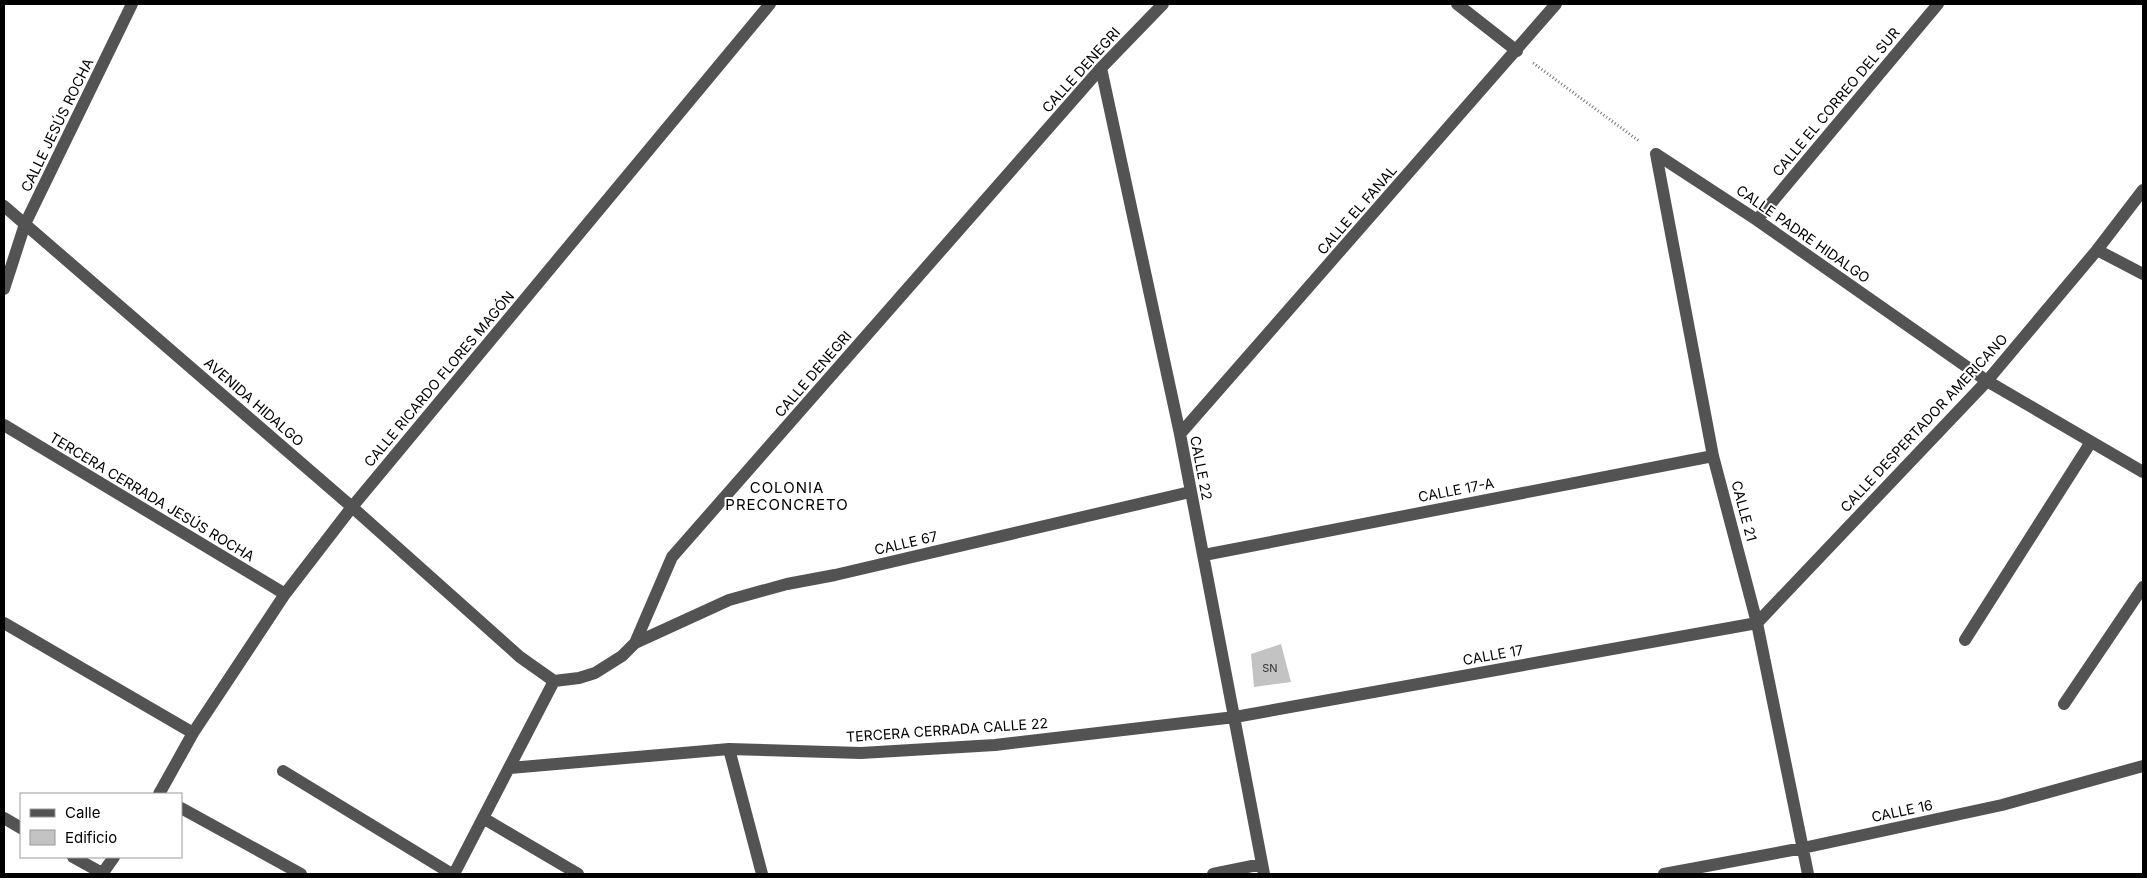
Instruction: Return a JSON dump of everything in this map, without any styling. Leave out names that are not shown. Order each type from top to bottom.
[{"type":"street","name":"CALLE JESÚS ROCHA","points":[[4,289],[25,224],[132,4]]},
{"type":"street","name":"CALLE RICARDO FLORES MAGÓN","points":[[160,793],[193,733],[285,594],[352,507],[770,4]]},
{"type":"street","name":"CALLE DENEGRI","points":[[554,681],[579,678],[595,673],[622,656],[635,643],[672,557],[1101,68],[1163,4]]},
{"type":"street","points":[[1457,4],[1517,51]]},
{"type":"street","name":"CALLE EL FANAL","points":[[1180,434],[1517,51],[1556,4]]},
{"type":"street","name":"CALLE EL CORREO DEL SUR","points":[[1756,220],[1938,4]]},
{"type":"street","name":"CALLE 22","points":[[1101,68],[1180,434],[1263,869]]},
{"type":"street","name":"CALLE PADRE HIDALGO","points":[[1656,154],[1756,220],[1987,382],[2143,472]]},
{"type":"street","name":"CALLE 21","points":[[1656,154],[1714,456],[1757,623],[1808,874]]},
{"type":"street","name":"CALLE DESPERTADOR AMERICANO","points":[[1757,623],[1987,382],[2097,250],[2143,190]]},
{"type":"street","name":"AVENIDA HIDALGO","points":[[4,206],[352,507],[520,657],[554,681]]},
{"type":"street","points":[[2097,250],[2143,274]]},
{"type":"street","name":"TERCERA CERRADA JESÚS ROCHA","points":[[4,425],[285,594]]},
{"type":"street","points":[[1965,640],[2091,442]]},
{"type":"street","name":"CALLE 17-A","points":[[1204,555],[1714,456]]},
{"type":"street","name":"CALLE 67","points":[[635,643],[729,600],[787,584],[836,575],[1190,492]]},
{"type":"street","points":[[2064,704],[2143,588]]},
{"type":"street","points":[[4,623],[193,733]]},
{"type":"street","name":"CALLE 17","points":[[1235,717],[1757,623]]},
{"type":"street","points":[[283,771],[453,874],[554,681]]},
{"type":"street","name":"TERCERA CERRADA CALLE 22","points":[[510,768],[728,749],[861,753],[995,745],[1235,717]]},
{"type":"street","points":[[728,749],[762,874]]},
{"type":"street","name":"CALLE 16","points":[[1664,874],[1803,848],[2002,805],[2143,766]]},
{"type":"street","points":[[182,809],[301,874]]},
{"type":"street","points":[[4,818],[20,827]]},
{"type":"street","points":[[483,818],[578,874]]},
{"type":"street","points":[[76,858],[102,874],[113,858]]},
{"type":"street","points":[[1213,874],[1263,869]]},
{"type":"path","points":[[1517,51],[1656,154]]},
{"type":"building","points":[[1281,644],[1291,682],[1254,687],[1251,654]]},
{"type":"district","name":"COLONIA PRECONCRETO","points":[[787,496]]}]
